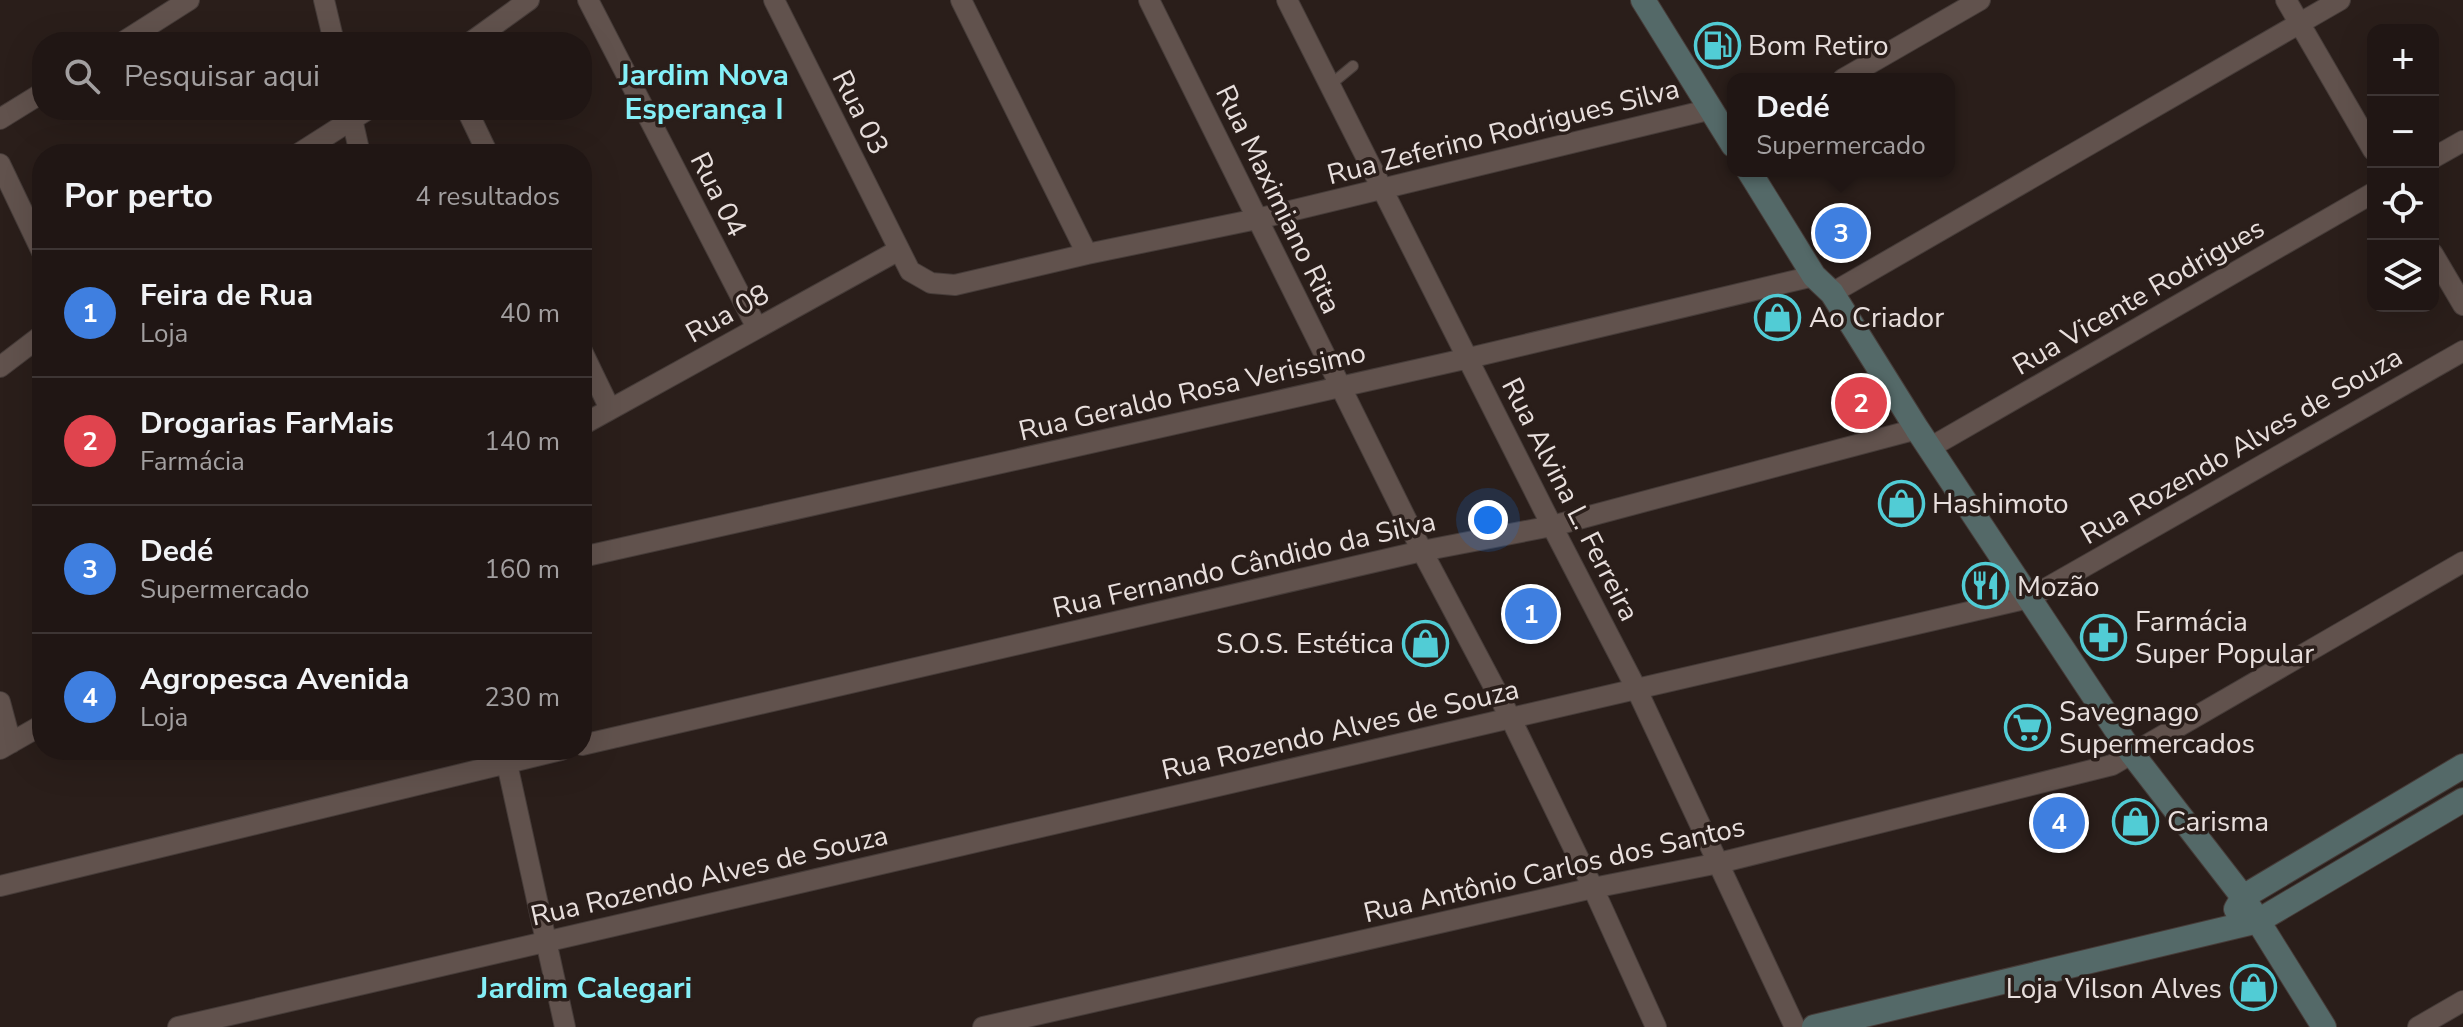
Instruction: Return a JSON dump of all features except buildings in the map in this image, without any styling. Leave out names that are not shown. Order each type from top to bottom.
[{"type":"street","points":[[139,32],[189,0]]},
{"type":"street","points":[[324,0],[332,32]]},
{"type":"street","points":[[485,32],[529,0]]},
{"type":"street","name":"Rua 04","points":[[588,0],[757,328]]},
{"type":"street","name":"Rua 03","points":[[774,0],[899,250]]},
{"type":"street","points":[[961,0],[1087,254]]},
{"type":"street","name":"Rua Maximiano Rita","points":[[1149,0],[1422,551],[1511,719],[1656,1027]]},
{"type":"street","name":"Rua Alvina L. Ferreira","points":[[1287,0],[1636,688],[1795,1027]]},
{"type":"street","points":[[1643,0],[1727,134]]},
{"type":"street","points":[[1853,73],[1980,0]]},
{"type":"street","points":[[2286,0],[2367,140]]},
{"type":"street","points":[[1832,293],[2340,0]]},
{"type":"street","points":[[0,119],[32,99]]},
{"type":"street","name":"Rua Zeferino Rodrigues Silva","points":[[899,250],[910,271],[931,283],[955,285],[1257,219],[1712,109]]},
{"type":"street","points":[[312,144],[347,120]]},
{"type":"street","points":[[358,120],[359,144]]},
{"type":"street","points":[[472,120],[483,144]]},
{"type":"street","points":[[2439,155],[2463,141]]},
{"type":"street","points":[[0,164],[32,231]]},
{"type":"street","points":[[1753,177],[1814,276],[1832,293],[2133,755],[2243,897],[2324,1027]]},
{"type":"street","name":"Rua Vicente Rodrigues","points":[[1924,438],[2367,196]]},
{"type":"street","name":"Rua 08","points":[[592,419],[899,250]]},
{"type":"street","points":[[2439,264],[2463,305]]},
{"type":"street","name":"Rua Geraldo Rosa Verissimo","points":[[592,555],[1469,358],[1814,276]]},
{"type":"street","points":[[0,367],[32,343]]},
{"type":"street","name":"Rua Rozendo Alves de Souza","points":[[178,1027],[2029,598],[2463,351]]},
{"type":"street","points":[[592,372],[610,409]]},
{"type":"street","name":"Rua Fernando Cândido da Silva","points":[[592,743],[1422,551],[1552,526],[1924,438]]},
{"type":"street","name":"Rua Antônio Carlos dos Santos","points":[[983,1027],[1593,888],[1719,863],[2112,765],[2463,562]]},
{"type":"street","points":[[0,702],[5,746],[32,731]]},
{"type":"street","points":[[0,886],[490,760]]},
{"type":"street","points":[[507,760],[565,1027]]},
{"type":"street","points":[[2226,927],[2243,897],[2463,766]]},
{"type":"street","points":[[1814,1027],[2258,921],[2463,800]]},
{"type":"street","points":[[2418,1027],[2463,1001]]},
{"type":"lane","points":[[1330,85],[1353,66]]},
{"type":"place","name":"Bom Retiro","points":[[1717,45]]},
{"type":"place","name":"Dedé","points":[[1841,233]]},
{"type":"place","name":"Ao Criador","points":[[1778,317]]},
{"type":"place","name":"Drogarias FarMais","points":[[1861,403]]},
{"type":"place","name":"Hashimoto","points":[[1901,503]]},
{"type":"place","name":"Mozão","points":[[1986,586]]},
{"type":"place","name":"Feira de Rua","points":[[1531,614]]},
{"type":"place","name":"Farmácia Super Popular","points":[[2104,637]]},
{"type":"place","name":"S.O.S. Estética","points":[[1425,643]]},
{"type":"place","name":"Savegnago Supermercados","points":[[2028,727]]},
{"type":"place","name":"Carisma","points":[[2136,821]]},
{"type":"place","name":"Agropesca Avenida","points":[[2059,823]]},
{"type":"place","name":"Loja Vilson Alves","points":[[2253,988]]},
{"type":"district","name":"Jardim Nova Esperança I","points":[[704,92]]},
{"type":"district","name":"Jardim Calegari","points":[[585,988]]}]
